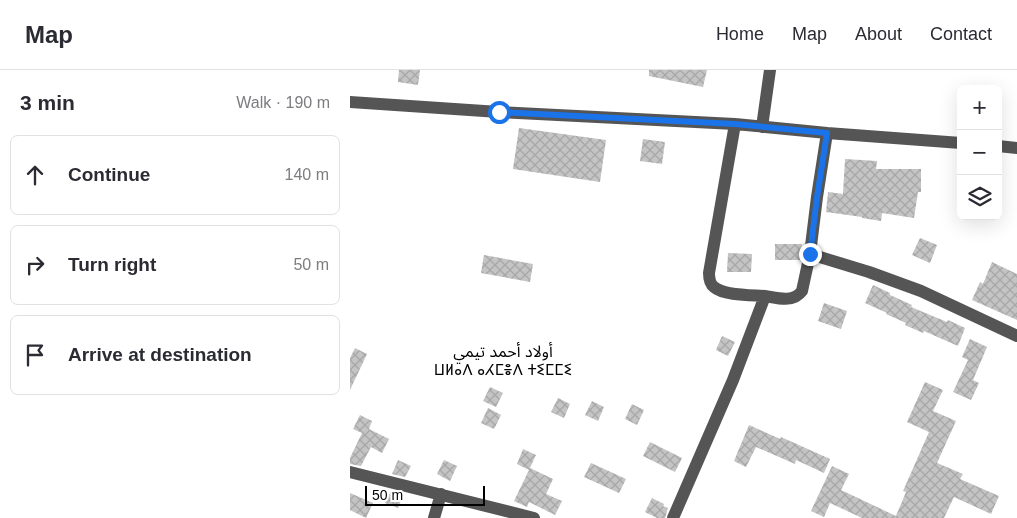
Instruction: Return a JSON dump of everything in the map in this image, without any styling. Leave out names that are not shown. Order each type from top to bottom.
[{"type":"street","points":[[762,127],[770,70]]},
{"type":"street","points":[[350,102],[735,124],[957,143]]},
{"type":"street","points":[[735,124],[709,273],[710,279],[717,289],[738,294],[787,300],[794,298],[802,292],[810,254],[827,133]]},
{"type":"street","points":[[1002,146],[1017,148]]},
{"type":"street","points":[[810,254],[921,291],[1017,336]]},
{"type":"street","points":[[673,518],[733,380],[765,296]]},
{"type":"street","points":[[350,472],[534,518]]},
{"type":"street","points":[[434,518],[441,494]]},
{"type":"building","points":[[399,70],[420,70],[418,85],[398,82]]},
{"type":"building","points":[[649,70],[707,70],[703,87],[649,76]]},
{"type":"building","points":[[519,128],[606,140],[600,182],[513,169]]},
{"type":"building","points":[[643,139],[665,142],[662,164],[640,161]]},
{"type":"building","points":[[845,159],[877,161],[876,169],[921,169],[921,192],[918,192],[914,218],[882,213],[881,221],[826,212],[828,192],[843,194]]},
{"type":"building","points":[[920,238],[937,245],[930,263],[912,255]]},
{"type":"building","points":[[775,244],[802,244],[800,260],[775,260]]},
{"type":"building","points":[[728,253],[752,254],[751,272],[727,272]]},
{"type":"building","points":[[484,255],[533,264],[530,282],[481,273]]},
{"type":"building","points":[[992,262],[1017,274],[1017,320],[972,300],[980,282],[983,284]]},
{"type":"building","points":[[873,285],[912,305],[911,307],[965,328],[958,346],[905,325],[906,323],[865,303]]},
{"type":"building","points":[[824,303],[847,311],[841,329],[818,321]]},
{"type":"building","points":[[722,336],[735,342],[728,356],[716,350]]},
{"type":"building","points":[[970,339],[987,347],[973,380],[979,383],[971,400],[953,392],[968,360],[962,357]]},
{"type":"building","points":[[355,348],[367,354],[350,390],[350,358]]},
{"type":"building","points":[[925,382],[943,390],[933,411],[956,421],[937,463],[963,474],[960,479],[999,496],[991,514],[954,497],[944,518],[862,518],[830,503],[824,517],[811,511],[832,466],[849,474],[841,490],[896,516],[906,492],[903,491],[929,432],[907,422]]},
{"type":"building","points":[[490,387],[503,393],[496,407],[483,401]]},
{"type":"building","points":[[558,398],[570,404],[564,418],[551,412]]},
{"type":"building","points":[[592,401],[604,407],[598,421],[585,415]]},
{"type":"building","points":[[632,404],[644,410],[637,425],[625,419]]},
{"type":"building","points":[[488,408],[501,415],[494,429],[481,423]]},
{"type":"building","points":[[360,415],[372,421],[369,429],[389,439],[382,453],[371,447],[361,466],[350,464],[350,458],[362,433],[353,429]]},
{"type":"building","points":[[749,425],[830,459],[824,473],[796,460],[795,464],[756,447],[746,467],[734,461]]},
{"type":"building","points":[[650,442],[682,458],[675,472],[643,456]]},
{"type":"building","points":[[523,449],[536,455],[529,470],[517,464]]},
{"type":"building","points":[[398,460],[411,466],[405,477],[392,474]]},
{"type":"building","points":[[444,460],[457,466],[450,481],[437,474]]},
{"type":"building","points":[[591,463],[626,479],[619,493],[584,477]]},
{"type":"building","points":[[530,468],[553,479],[546,494],[562,501],[555,515],[529,502],[527,507],[514,501]]},
{"type":"building","points":[[391,491],[404,494],[398,508],[385,503]]},
{"type":"building","points":[[350,493],[373,503],[366,518],[350,510]]},
{"type":"building","points":[[652,498],[668,508],[665,518],[657,518],[645,512]]},
{"type":"district","name":"أولاد أحمد تيمي ⵡⵍⴰⴷ ⴰⵃⵎⴻⴷ ⵜⵉⵎⵎⵉ","points":[[503,360]]},
{"type":"route","points":[[499,112],[735,124],[827,133],[810,254]]}]
